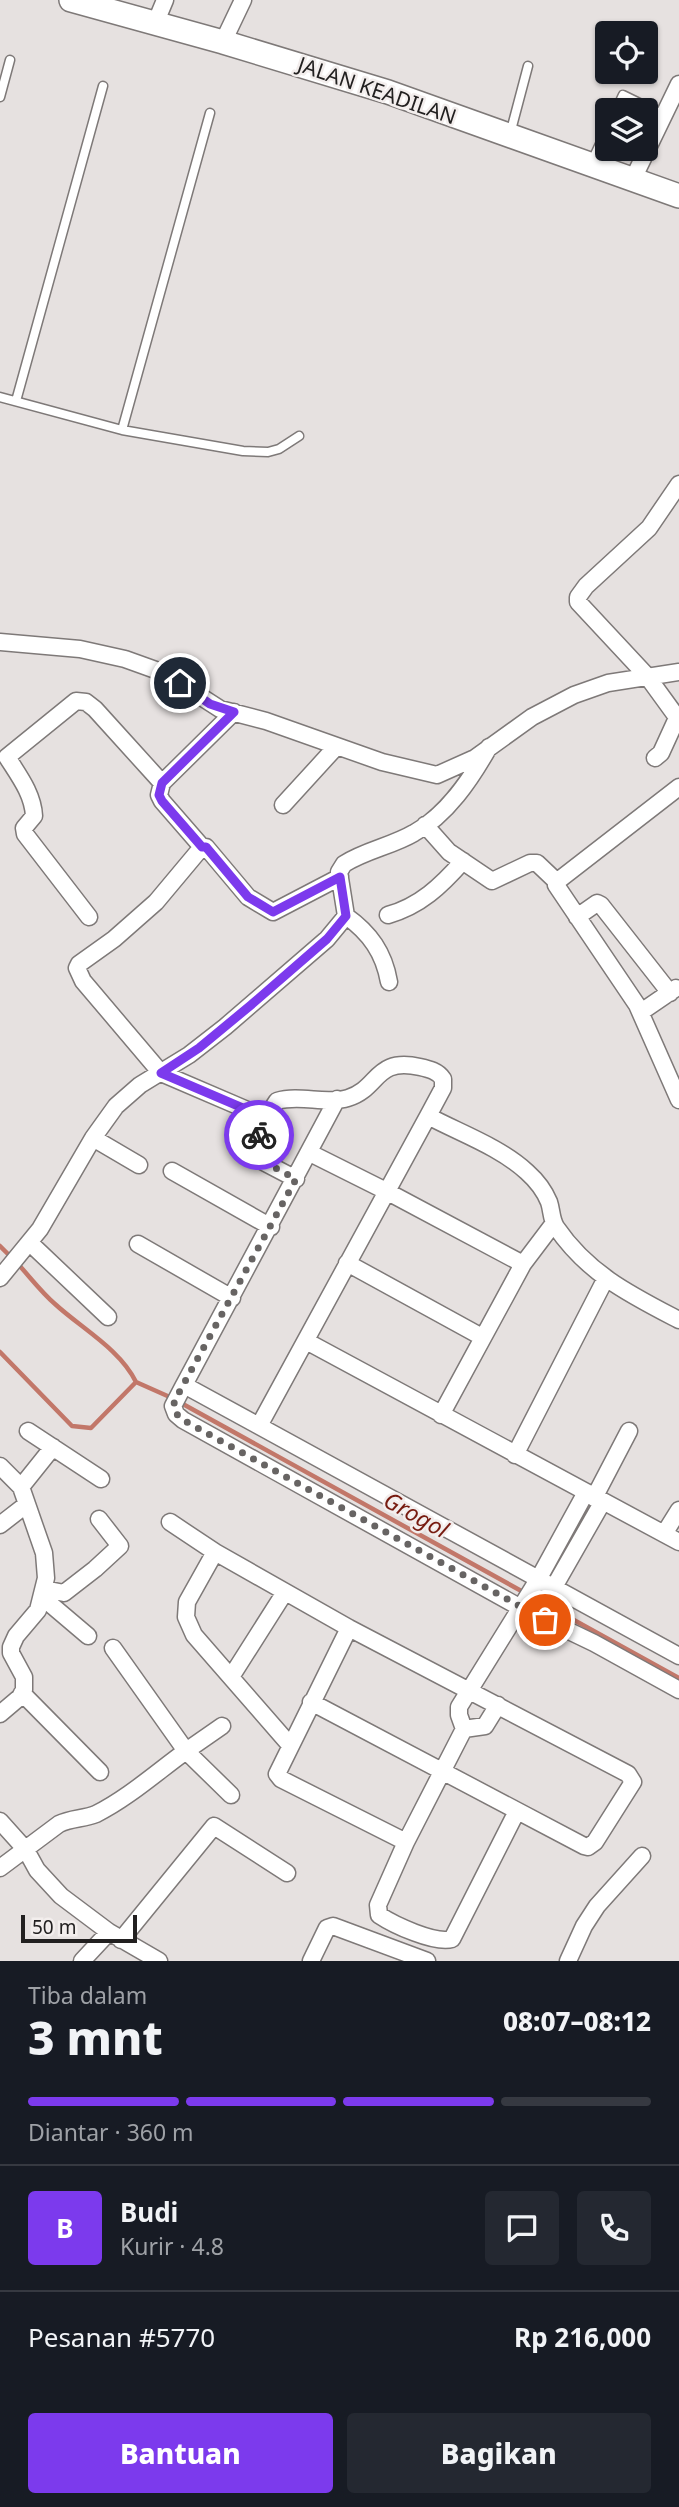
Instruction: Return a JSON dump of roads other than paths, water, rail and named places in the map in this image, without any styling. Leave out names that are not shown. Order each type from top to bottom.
[{"type":"main road","name":"JALAN KEADILAN","points":[[71,0],[388,92],[679,196]]},
{"type":"street","points":[[155,23],[165,0]]},
{"type":"street","points":[[219,41],[232,0]]},
{"type":"street","points":[[219,41],[243,0]]},
{"type":"street","points":[[633,179],[679,84]]},
{"type":"street","points":[[655,758],[661,753],[678,719],[647,676],[580,606],[578,597],[586,586],[649,528],[679,484]]},
{"type":"street","points":[[0,642],[80,649],[125,659],[164,673],[210,704],[336,747],[437,775],[458,767],[531,717],[574,695],[608,683],[679,672]]},
{"type":"street","points":[[89,917],[25,834],[24,828],[34,816],[34,806],[7,757],[76,701],[86,702],[162,783]]},
{"type":"street","points":[[234,712],[162,783],[159,795],[162,801],[248,897],[273,912],[340,877]]},
{"type":"street","points":[[283,805],[336,747]]},
{"type":"street","points":[[389,982],[385,962],[378,947],[346,916],[340,877],[344,864],[403,838],[425,825],[460,791],[489,747]]},
{"type":"street","points":[[557,882],[679,787]]},
{"type":"street","points":[[425,825],[445,848],[492,881],[530,863],[537,863],[557,882],[558,892],[626,987],[641,1013],[679,1100]]},
{"type":"street","points":[[202,847],[156,902],[77,968],[83,981],[161,1073],[266,1118]]},
{"type":"street","points":[[388,915],[402,911],[429,895],[440,887],[463,861]]},
{"type":"street","points":[[577,917],[597,902],[675,990],[641,1013]]},
{"type":"street","points":[[0,1278],[25,1250],[64,1191],[108,1115],[125,1097],[199,1048],[327,939],[346,916]]},
{"type":"street","points":[[259,1426],[443,1088],[443,1079],[437,1072],[417,1066],[391,1066],[355,1095],[337,1100],[280,1099],[274,1103],[251,1155],[296,1179]]},
{"type":"street","points":[[337,1100],[271,1227],[178,1395],[174,1411],[183,1420],[679,1690]]},
{"type":"street","points":[[428,1116],[527,1171],[546,1196],[554,1223],[574,1252],[633,1297],[679,1320]]},
{"type":"street","points":[[93,1138],[139,1165]]},
{"type":"street","points":[[310,1153],[523,1265]]},
{"type":"street","points":[[172,1171],[271,1227]]},
{"type":"street","points":[[440,1415],[523,1265],[554,1223]]},
{"type":"street","points":[[138,1244],[232,1298]]},
{"type":"street","points":[[25,1250],[108,1317]]},
{"type":"street","points":[[347,1264],[482,1337]]},
{"type":"street","points":[[515,1455],[606,1278]]},
{"type":"street","points":[[306,1341],[679,1542]]},
{"type":"street","points":[[178,1395],[259,1426],[679,1656]]},
{"type":"street","points":[[28,1431],[101,1479]]},
{"type":"street","points":[[554,1587],[594,1498],[629,1432]]},
{"type":"street","points":[[21,1487],[53,1447]]},
{"type":"street","points":[[0,1466],[21,1487],[44,1553],[43,1593],[38,1610],[16,1636],[11,1647],[11,1653],[25,1683],[22,1693],[0,1714]]},
{"type":"street","points":[[517,1811],[456,1935],[447,1941],[411,1931],[379,1915],[378,1905],[406,1842],[464,1729],[458,1710],[538,1581],[594,1498]]},
{"type":"street","points":[[0,1525],[27,1504]]},
{"type":"street","points":[[664,1534],[679,1510]]},
{"type":"street","points":[[43,1593],[64,1593],[120,1546],[99,1519]]},
{"type":"street","points":[[170,1522],[215,1552],[349,1628],[471,1690],[633,1779],[595,1842],[588,1847],[311,1702]]},
{"type":"street","points":[[215,1552],[201,1574],[185,1610],[189,1626],[289,1744]]},
{"type":"street","points":[[231,1677],[285,1592]]},
{"type":"street","points":[[43,1593],[88,1636]]},
{"type":"street","points":[[349,1628],[289,1744],[277,1771],[278,1776],[406,1842]]},
{"type":"street","points":[[113,1648],[186,1751],[231,1795]]},
{"type":"street","points":[[22,1693],[100,1772]]},
{"type":"street","points":[[464,1729],[485,1726],[498,1705]]},
{"type":"street","points":[[0,1868],[59,1824],[67,1820],[86,1818],[104,1809],[222,1726]]},
{"type":"street","points":[[0,1821],[26,1850],[37,1870],[61,1896],[115,1936],[159,1961]]},
{"type":"street","points":[[82,1961],[115,1936],[214,1826],[287,1873]]},
{"type":"street","points":[[568,1961],[584,1926],[597,1906],[642,1856]]},
{"type":"street","points":[[311,1961],[327,1928],[333,1926],[427,1961]]},
{"type":"lane","points":[[0,97],[10,60]]},
{"type":"lane","points":[[510,134],[528,66]]},
{"type":"lane","points":[[16,401],[103,86]]},
{"type":"lane","points":[[658,111],[664,114]]},
{"type":"lane","points":[[122,430],[210,113]]},
{"type":"lane","points":[[591,164],[595,155]]},
{"type":"lane","points":[[0,397],[122,430],[219,447],[268,452],[279,449],[299,436]]},
{"type":"waterway","name":"Grogol","points":[[0,1246],[12,1258]]},
{"type":"waterway","name":"Grogol","points":[[18,1264],[65,1313],[110,1349],[136,1382]]},
{"type":"waterway","name":"Grogol","points":[[0,1352],[72,1426],[91,1428],[136,1382],[172,1398],[679,1678]]}]
